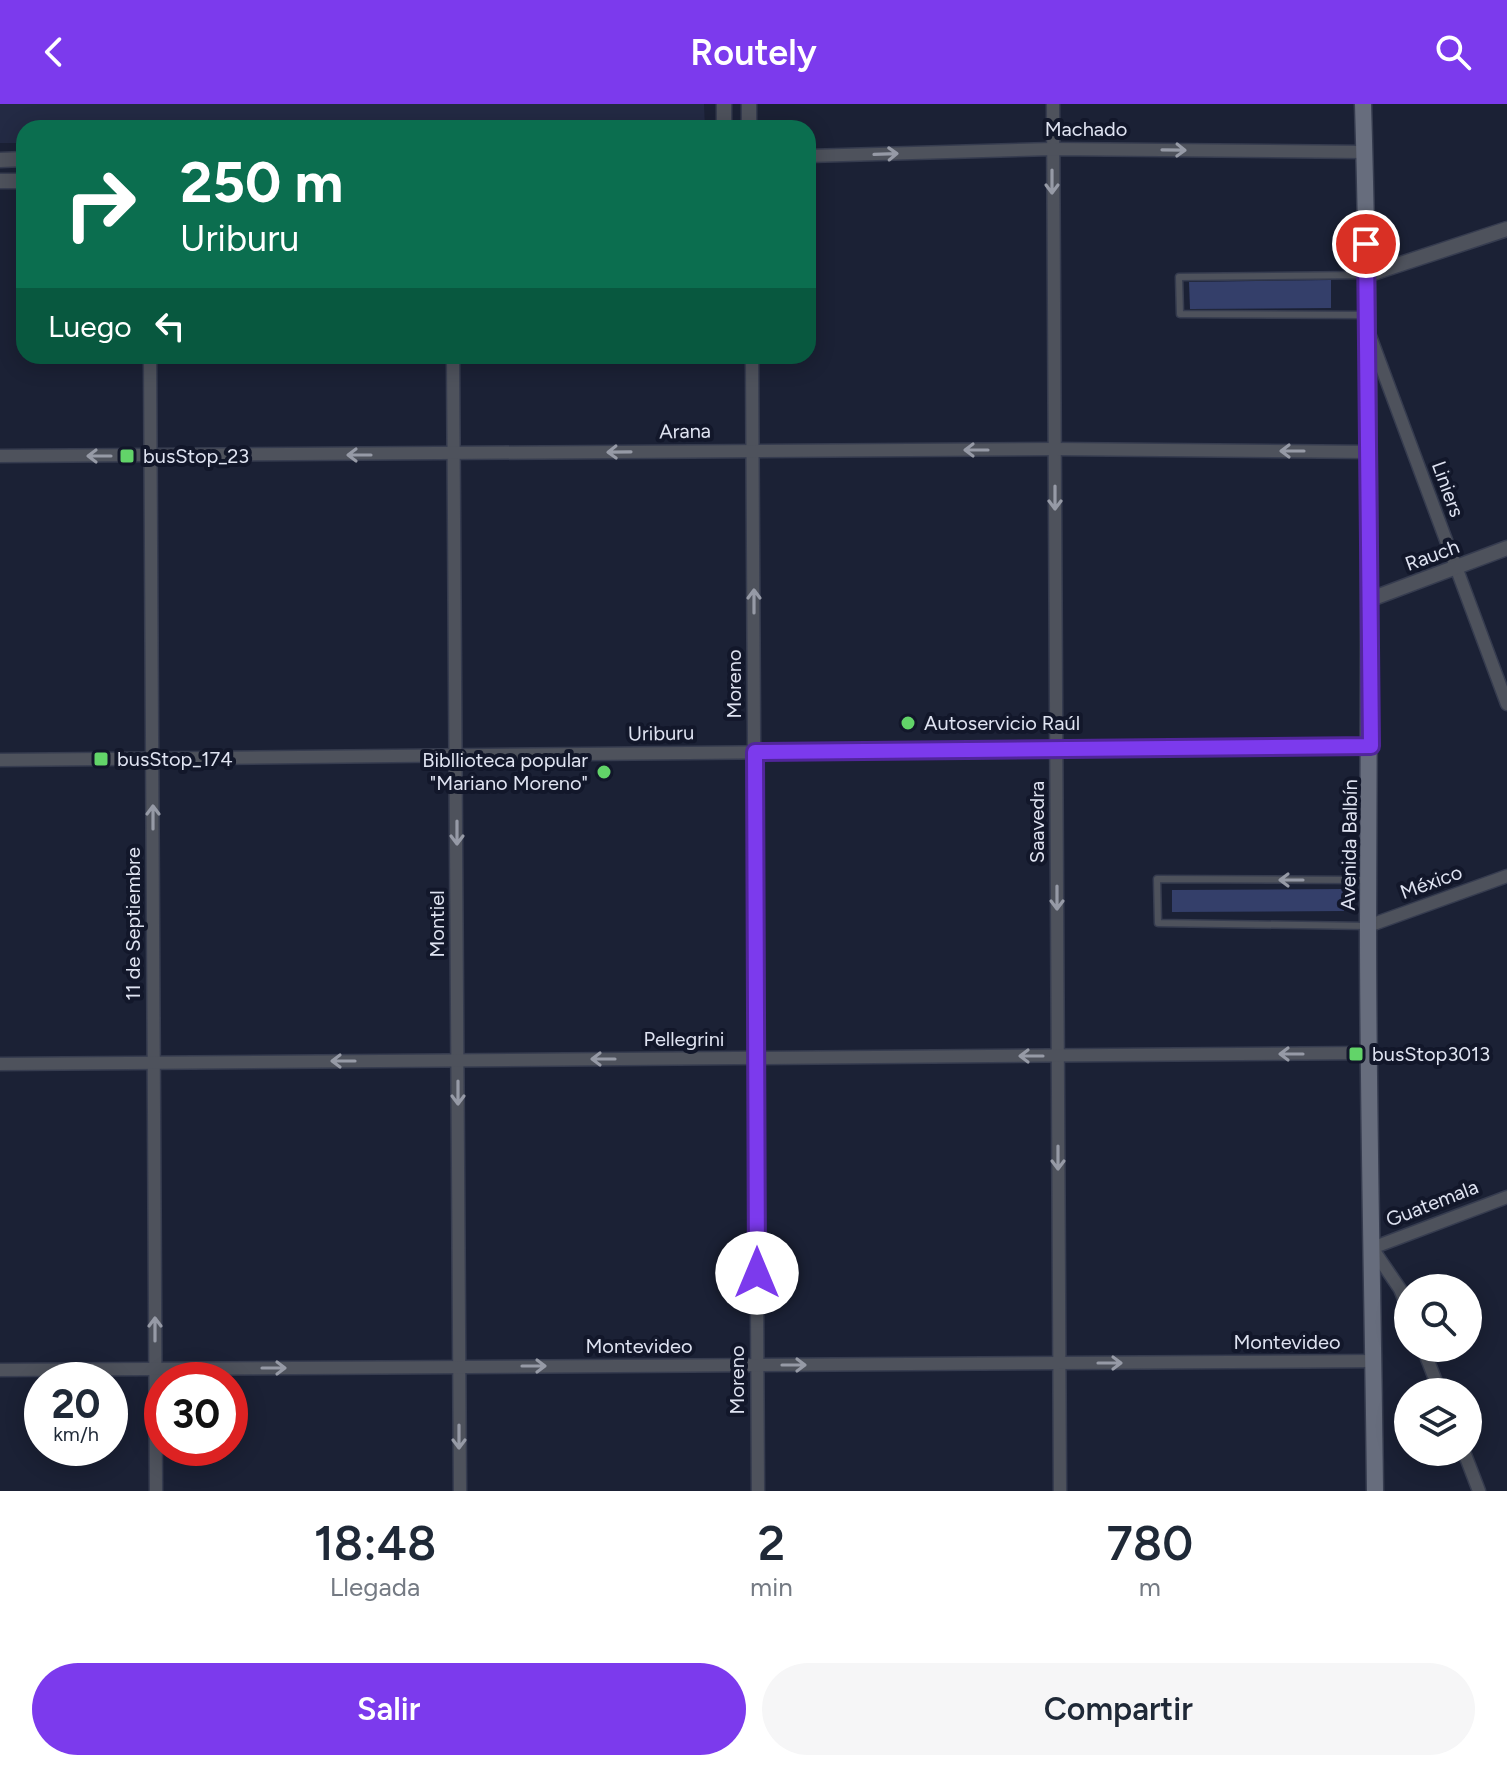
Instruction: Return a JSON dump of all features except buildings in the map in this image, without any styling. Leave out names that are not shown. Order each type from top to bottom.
[{"type":"main road","name":"Avenida Balbín","points":[[1363,104],[1369,315],[1371,746],[1368,926],[1375,1491]]},
{"type":"street","name":"Saavedra","points":[[1053,104],[1060,1491]]},
{"type":"street","name":"Machado","points":[[816,156],[1052,149],[1364,152]]},
{"type":"street","points":[[1367,275],[1507,229]]},
{"type":"street","name":"Liniers","points":[[1369,333],[1507,704]]},
{"type":"street","name":"11 de Septiembre","points":[[150,364],[155,1362]]},
{"type":"street","name":"Montiel","points":[[453,364],[460,1491]]},
{"type":"street","name":"Moreno","points":[[752,364],[758,1491]]},
{"type":"street","name":"Arana","points":[[0,456],[1054,449],[1370,452]]},
{"type":"street","name":"Rauch","points":[[1371,599],[1507,548]]},
{"type":"street","name":"Uriburu","points":[[0,760],[1371,746]]},
{"type":"street","name":"México","points":[[1368,926],[1507,876]]},
{"type":"street","name":"Pellegrini","points":[[0,1064],[1369,1053]]},
{"type":"street","name":"Guatemala","points":[[1372,1248],[1507,1197]]},
{"type":"street","points":[[1372,1248],[1394,1280]]},
{"type":"street","name":"Montevideo","points":[[248,1368],[1374,1361]]},
{"type":"street","name":"Montevideo","points":[[0,1370],[144,1369]]},
{"type":"street","name":"11 de Septiembre","points":[[156,1466],[156,1491]]},
{"type":"street","points":[[1469,1466],[1479,1491]]},
{"type":"lane","points":[[1367,275],[1179,277],[1180,314],[1369,315]]},
{"type":"lane","points":[[1368,926],[1158,923],[1157,879],[1369,880]]},
{"type":"shaded area","points":[[0,104],[704,104],[705,120],[16,120],[16,143],[0,143]]},
{"type":"shaded area","points":[[1331,280],[1331,308],[1190,309],[1189,282]]},
{"type":"shaded area","points":[[1344,889],[1344,911],[1172,912],[1172,890]]},
{"type":"place","name":"busStop_23","points":[[127,456]]},
{"type":"place","name":"Autoservicio Raúl","points":[[908,723]]},
{"type":"place","name":"busStop_174","points":[[101,759]]},
{"type":"place","name":"Bibllioteca popular \"Mariano Moreno\"","points":[[604,772]]},
{"type":"place","name":"busStop3013","points":[[1356,1054]]},
{"type":"route","points":[[757,1273],[755,752],[1371,746],[1366,244]]}]
